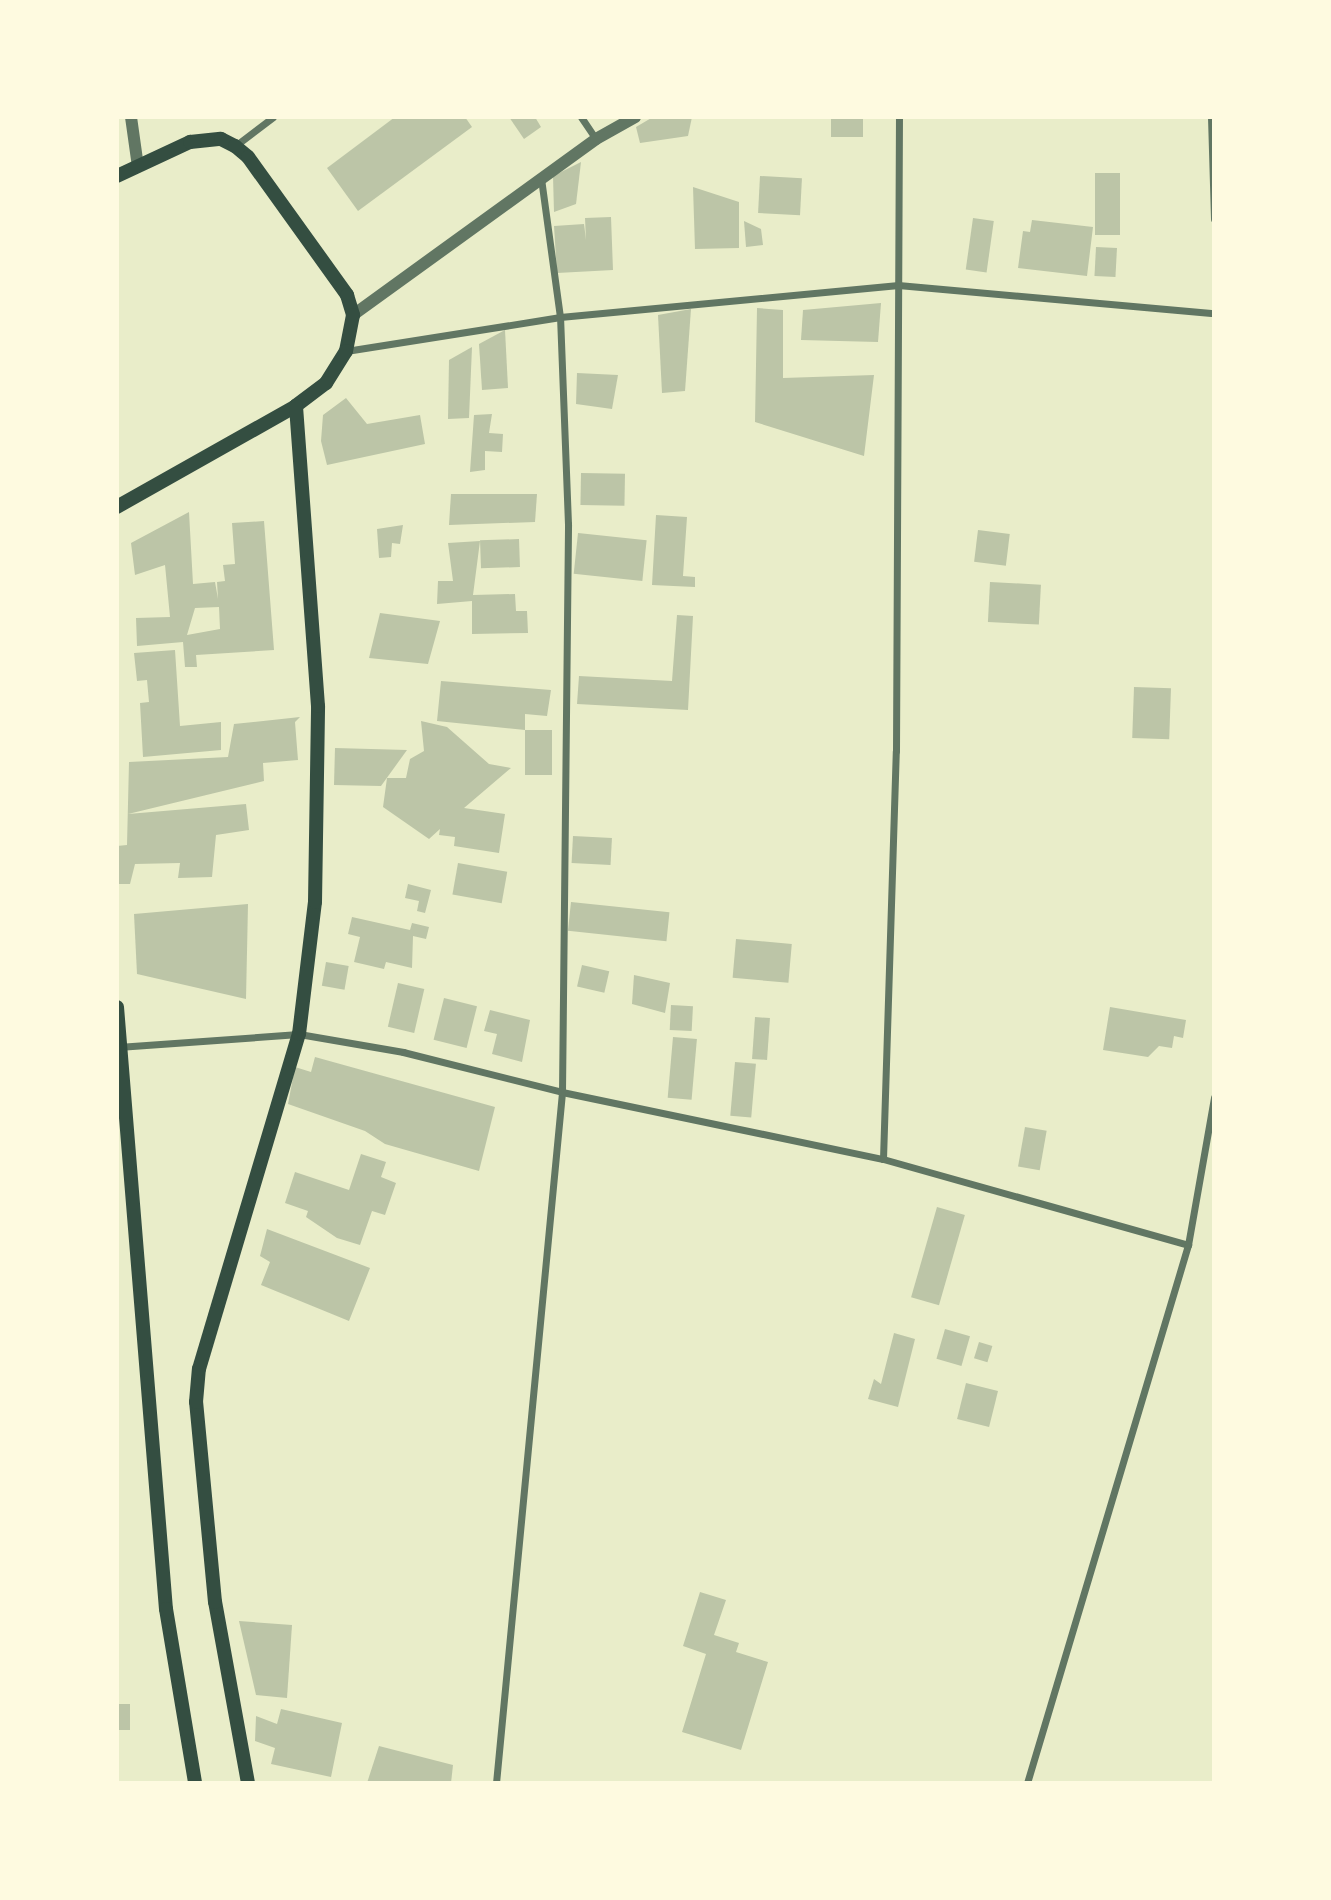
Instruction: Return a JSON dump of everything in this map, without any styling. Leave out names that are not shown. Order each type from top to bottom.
[{"type":"main road","points":[[117,176],[199,140],[221,139],[235,146],[248,157],[347,295],[353,315],[346,351],[326,383],[296,406],[117,507]]},
{"type":"main road","points":[[248,1783],[215,1602],[198,1380],[299,1034],[315,902],[318,706],[296,406]]},
{"type":"main road","points":[[117,1007],[121,1145],[166,1609],[195,1783]]},
{"type":"street","points":[[131,117],[138,167]]},
{"type":"street","points":[[235,146],[273,117]]},
{"type":"street","points":[[581,117],[596,139]]},
{"type":"street","points":[[353,315],[596,139],[635,117]]},
{"type":"street","points":[[883,1159],[896,751],[899,117]]},
{"type":"street","points":[[1210,117],[1214,219]]},
{"type":"street","points":[[496,1783],[562,1092],[568,524],[560,317],[541,179]]},
{"type":"street","points":[[346,351],[560,317],[898,285],[1214,313]]},
{"type":"street","points":[[119,1047],[299,1034],[403,1052],[562,1092],[883,1159],[1188,1245]]},
{"type":"street","points":[[1027,1783],[1188,1245],[1214,1097]]},
{"type":"building","points":[[395,117],[465,117],[472,127],[358,211],[327,168]]},
{"type":"building","points":[[509,117],[535,117],[541,127],[524,139]]},
{"type":"building","points":[[653,117],[692,117],[688,136],[640,143],[636,127]]},
{"type":"building","points":[[831,117],[863,117],[863,137],[831,137]]},
{"type":"building","points":[[581,162],[576,204],[554,212],[553,176]]},
{"type":"building","points":[[1095,173],[1120,173],[1120,235],[1095,235]]},
{"type":"building","points":[[760,176],[802,178],[800,215],[758,213]]},
{"type":"building","points":[[693,187],[739,202],[739,248],[695,249]]},
{"type":"building","points":[[611,217],[613,270],[557,273],[554,226],[584,224],[586,240],[585,218]]},
{"type":"building","points":[[973,218],[994,221],[987,272],[966,269]]},
{"type":"building","points":[[1032,220],[1093,227],[1087,276],[1018,268],[1023,231],[1030,232]]},
{"type":"building","points":[[744,221],[761,229],[763,245],[746,247]]},
{"type":"building","points":[[1096,247],[1117,248],[1115,277],[1094,276]]},
{"type":"building","points":[[881,303],[878,342],[801,340],[803,310]]},
{"type":"building","points":[[757,308],[783,310],[783,378],[874,375],[864,456],[755,422]]},
{"type":"building","points":[[691,309],[685,391],[662,393],[658,315]]},
{"type":"building","points":[[505,330],[508,388],[482,390],[479,344]]},
{"type":"building","points":[[472,347],[469,418],[448,419],[449,360]]},
{"type":"building","points":[[577,373],[618,375],[612,409],[576,404]]},
{"type":"building","points":[[346,398],[367,424],[420,415],[425,444],[327,465],[321,441],[323,415]]},
{"type":"building","points":[[492,414],[489,433],[503,434],[502,452],[485,451],[485,470],[470,472],[474,415]]},
{"type":"building","points":[[581,473],[625,474],[624,506],[580,505]]},
{"type":"building","points":[[451,494],[537,494],[535,522],[449,525]]},
{"type":"building","points":[[189,512],[193,584],[215,582],[218,599],[217,582],[225,581],[223,565],[235,564],[232,523],[264,521],[274,650],[196,655],[197,667],[185,667],[183,642],[137,646],[136,618],[170,617],[165,565],[135,575],[131,543]],"holes":[[[219,607],[220,629],[187,635],[195,608]]]},
{"type":"building","points":[[656,515],[687,517],[683,576],[695,577],[695,587],[652,585]]},
{"type":"building","points":[[403,525],[400,544],[392,543],[391,557],[379,558],[377,529]]},
{"type":"building","points":[[978,530],[1010,534],[1006,566],[974,562]]},
{"type":"building","points":[[578,533],[647,540],[642,581],[574,574]]},
{"type":"building","points":[[519,539],[520,567],[481,568],[480,540]]},
{"type":"building","points":[[480,541],[473,595],[515,594],[516,611],[527,611],[528,633],[472,634],[472,601],[437,604],[438,581],[453,581],[448,543]]},
{"type":"building","points":[[990,582],[1041,585],[1039,625],[988,622]]},
{"type":"building","points":[[380,613],[440,621],[428,664],[369,658]]},
{"type":"building","points":[[677,615],[693,616],[688,710],[577,704],[579,676],[672,681]]},
{"type":"building","points":[[175,650],[180,726],[221,722],[221,750],[143,757],[140,703],[149,702],[147,680],[137,681],[134,653]]},
{"type":"building","points":[[441,681],[551,690],[547,716],[525,714],[525,730],[437,721]]},
{"type":"building","points":[[1134,687],[1171,688],[1169,739],[1132,738]]},
{"type":"building","points":[[300,717],[295,722],[298,760],[263,763],[264,781],[128,814],[246,804],[249,830],[216,835],[212,877],[178,878],[180,863],[135,864],[130,884],[117,884],[117,846],[127,845],[129,762],[228,757],[234,724]]},
{"type":"building","points":[[421,721],[447,727],[489,764],[511,768],[464,808],[505,814],[499,853],[454,846],[455,837],[439,835],[440,829],[429,839],[383,807],[387,778],[406,778],[410,759],[424,751]]},
{"type":"building","points":[[525,730],[552,730],[552,775],[525,775]]},
{"type":"building","points":[[335,748],[407,750],[381,786],[334,785]]},
{"type":"building","points":[[573,836],[612,838],[611,865],[572,863]]},
{"type":"building","points":[[458,863],[507,872],[502,903],[452,895]]},
{"type":"building","points":[[408,884],[431,890],[425,913],[417,911],[419,901],[405,898]]},
{"type":"building","points":[[571,902],[669,912],[666,941],[568,931]]},
{"type":"building","points":[[248,904],[246,999],[137,974],[134,914]]},
{"type":"building","points":[[352,917],[410,930],[412,923],[429,927],[426,939],[413,936],[412,968],[386,962],[384,969],[354,962],[360,937],[348,934]]},
{"type":"building","points":[[736,939],[792,944],[788,983],[733,978]]},
{"type":"building","points":[[326,962],[349,966],[344,990],[322,986]]},
{"type":"building","points":[[582,965],[609,971],[604,993],[577,986]]},
{"type":"building","points":[[634,975],[670,983],[665,1013],[632,1004]]},
{"type":"building","points":[[398,983],[424,989],[414,1033],[388,1027]]},
{"type":"building","points":[[444,998],[477,1006],[467,1048],[434,1040]]},
{"type":"building","points":[[671,1005],[693,1006],[692,1031],[670,1030]]},
{"type":"building","points":[[1110,1007],[1186,1020],[1183,1038],[1174,1036],[1172,1048],[1159,1046],[1148,1057],[1103,1050]]},
{"type":"building","points":[[490,1010],[530,1020],[522,1062],[492,1054],[497,1034],[484,1031]]},
{"type":"building","points":[[755,1017],[770,1018],[767,1060],[752,1059]]},
{"type":"building","points":[[673,1037],[697,1039],[692,1100],[668,1098]]},
{"type":"building","points":[[315,1057],[495,1107],[479,1171],[385,1144],[365,1131],[288,1104],[295,1067],[311,1072]]},
{"type":"building","points":[[735,1062],[756,1064],[751,1118],[730,1116]]},
{"type":"building","points":[[1025,1127],[1047,1131],[1040,1170],[1018,1166]]},
{"type":"building","points":[[361,1154],[386,1162],[381,1177],[396,1183],[385,1215],[372,1211],[360,1245],[337,1238],[306,1217],[308,1211],[285,1203],[295,1172],[349,1190]]},
{"type":"building","points":[[937,1207],[965,1215],[939,1305],[911,1297]]},
{"type":"building","points":[[267,1229],[370,1268],[349,1321],[261,1285],[270,1262],[260,1256]]},
{"type":"building","points":[[945,1329],[970,1336],[961,1366],[936,1359]]},
{"type":"building","points":[[894,1333],[915,1339],[898,1407],[868,1399],[874,1379],[881,1384]]},
{"type":"building","points":[[979,1342],[992,1346],[987,1362],[974,1358]]},
{"type":"building","points":[[966,1383],[998,1391],[989,1427],[957,1419]]},
{"type":"building","points":[[700,1592],[726,1600],[714,1635],[739,1643],[736,1652],[768,1662],[741,1750],[682,1732],[706,1654],[683,1646]]},
{"type":"building","points":[[239,1621],[292,1625],[287,1698],[256,1695]]},
{"type":"building","points":[[117,1704],[130,1704],[130,1730],[117,1730]]},
{"type":"building","points":[[281,1709],[342,1723],[331,1777],[271,1764],[275,1748],[255,1741],[256,1716],[277,1724]]},
{"type":"building","points":[[379,1746],[453,1765],[451,1783],[367,1783]]}]
